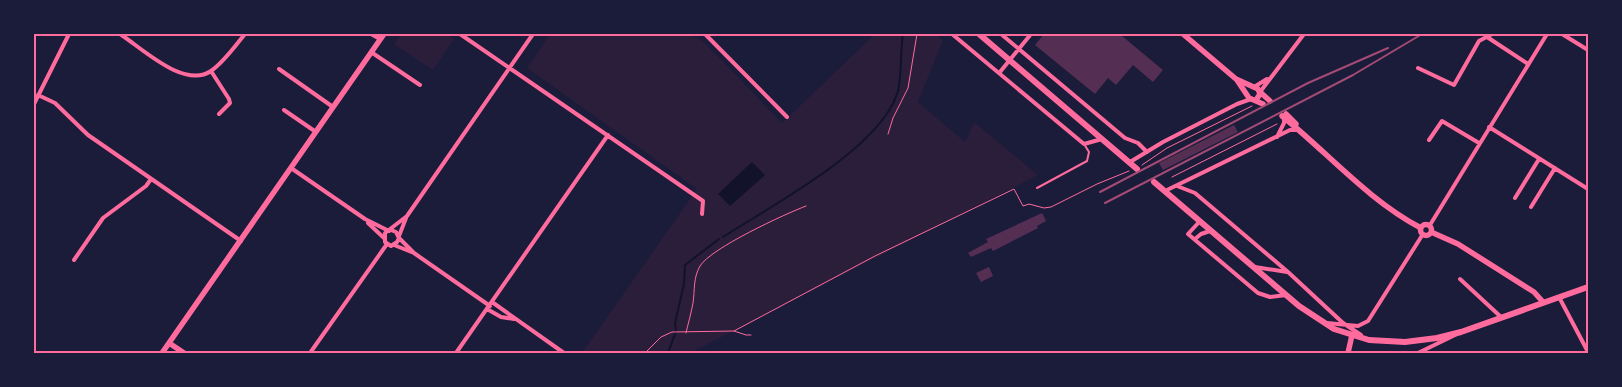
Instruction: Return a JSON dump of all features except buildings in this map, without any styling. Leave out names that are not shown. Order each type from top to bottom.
[{"type":"highway","points":[[979,34],[1137,168]]},
{"type":"highway","points":[[1154,182],[1286,295],[1323,322],[1352,335],[1369,340],[1412,342],[1462,332],[1588,287]]},
{"type":"main road","points":[[162,353],[384,34]]},
{"type":"main road","points":[[1183,34],[1236,79],[1252,98],[1262,103]]},
{"type":"main road","points":[[1236,79],[1254,87],[1270,100]]},
{"type":"main road","points":[[1252,98],[1248,91],[1254,87]]},
{"type":"main road","points":[[1252,98],[1260,92]]},
{"type":"main road","points":[[1284,116],[1326,156],[1394,212],[1427,235],[1432,232]]},
{"type":"main road","points":[[1422,231],[1425,224],[1430,225],[1432,232],[1458,244],[1534,292],[1543,302]]},
{"type":"main road","points":[[1350,352],[1352,335]]},
{"type":"main road","points":[[169,344],[184,353]]},
{"type":"street","points":[[34,104],[69,34]]},
{"type":"street","points":[[120,34],[182,75],[193,76],[211,71],[245,34]]},
{"type":"street","points":[[371,34],[380,39]]},
{"type":"street","points":[[460,34],[702,201],[702,214]]},
{"type":"street","points":[[394,245],[407,216],[533,34]]},
{"type":"street","points":[[706,34],[787,117]]},
{"type":"street","points":[[952,34],[1000,72],[1084,144],[1102,139]]},
{"type":"street","points":[[1001,34],[1124,138],[1138,143],[1146,152]]},
{"type":"street","points":[[1000,72],[1031,34]]},
{"type":"street","points":[[1260,92],[1304,34]]},
{"type":"street","points":[[1418,68],[1454,85],[1479,41],[1492,34]]},
{"type":"street","points":[[1430,225],[1547,34]]},
{"type":"street","points":[[1562,34],[1588,50]]},
{"type":"street","points":[[1487,38],[1528,64]]},
{"type":"street","points":[[372,52],[420,86]]},
{"type":"street","points":[[279,70],[333,108]]},
{"type":"street","points":[[211,71],[230,103],[219,114]]},
{"type":"street","points":[[1254,87],[1271,76]]},
{"type":"street","points":[[38,95],[55,103],[88,135],[241,241]]},
{"type":"street","points":[[1130,162],[1237,104],[1252,98]]},
{"type":"street","points":[[284,110],[316,132]]},
{"type":"street","points":[[1277,136],[1284,123],[1284,116]]},
{"type":"street","points":[[1429,140],[1442,121],[1479,144]]},
{"type":"street","points":[[1489,127],[1588,189]]},
{"type":"street","points":[[1165,191],[1292,129],[1300,130]]},
{"type":"street","points":[[456,353],[608,135]]},
{"type":"street","points":[[1516,198],[1539,158]]},
{"type":"street","points":[[291,168],[365,219],[384,238],[387,244]]},
{"type":"street","points":[[1531,207],[1555,168]]},
{"type":"street","points":[[74,260],[103,218],[146,186],[151,179]]},
{"type":"street","points":[[1177,186],[1195,193],[1288,272],[1345,325],[1369,340]]},
{"type":"street","points":[[384,238],[390,230],[407,216]]},
{"type":"street","points":[[365,219],[390,230],[414,253],[564,353]]},
{"type":"street","points":[[1200,221],[1188,234],[1258,293],[1270,297],[1286,295]]},
{"type":"street","points":[[1195,240],[1200,234],[1212,231]]},
{"type":"street","points":[[1323,322],[1360,326],[1365,323],[1372,316],[1422,231]]},
{"type":"street","points":[[387,244],[414,253]]},
{"type":"street","points":[[310,353],[387,244]]},
{"type":"street","points":[[1253,266],[1288,272]]},
{"type":"street","points":[[1460,279],[1501,317]]},
{"type":"street","points":[[1559,297],[1588,352]]},
{"type":"street","points":[[490,305],[500,317],[514,319]]},
{"type":"street","points":[[1418,353],[1462,332]]},
{"type":"lane","points":[[1037,188],[1087,160],[1089,152],[1084,144]]},
{"type":"path","points":[[888,134],[893,118],[908,88],[917,34]]},
{"type":"path","points":[[734,331],[875,256],[1014,189],[1023,206],[1029,204],[1046,208],[1150,162],[1167,148],[1180,141],[1250,106],[1262,103]]},
{"type":"path","points":[[1172,177],[1277,124]]},
{"type":"path","points":[[686,334],[693,303],[694,281],[700,265],[732,242],[780,216],[806,206]]},
{"type":"path","points":[[645,353],[661,337],[672,332],[686,334],[734,331],[751,335]]},
{"type":"shaded area","points":[[401,34],[447,34],[454,39],[433,70],[394,44]]},
{"type":"shaded area","points":[[550,34],[690,34],[705,43],[782,123],[875,34],[936,34],[943,40],[918,102],[965,142],[974,122],[1038,175],[690,353],[582,353],[697,189],[527,68]]},
{"type":"shaded area","points":[[752,162],[765,175],[730,206],[718,194]]},
{"type":"waterway","points":[[723,237],[794,193],[847,155],[869,135],[886,115],[899,89],[903,34]]},
{"type":"waterway","points":[[668,353],[676,331],[675,323],[684,284],[685,265],[719,239]]},
{"type":"railway","points":[[1105,203],[1353,75],[1422,34]]},
{"type":"railway","points":[[1100,192],[1308,83],[1388,48]]}]
